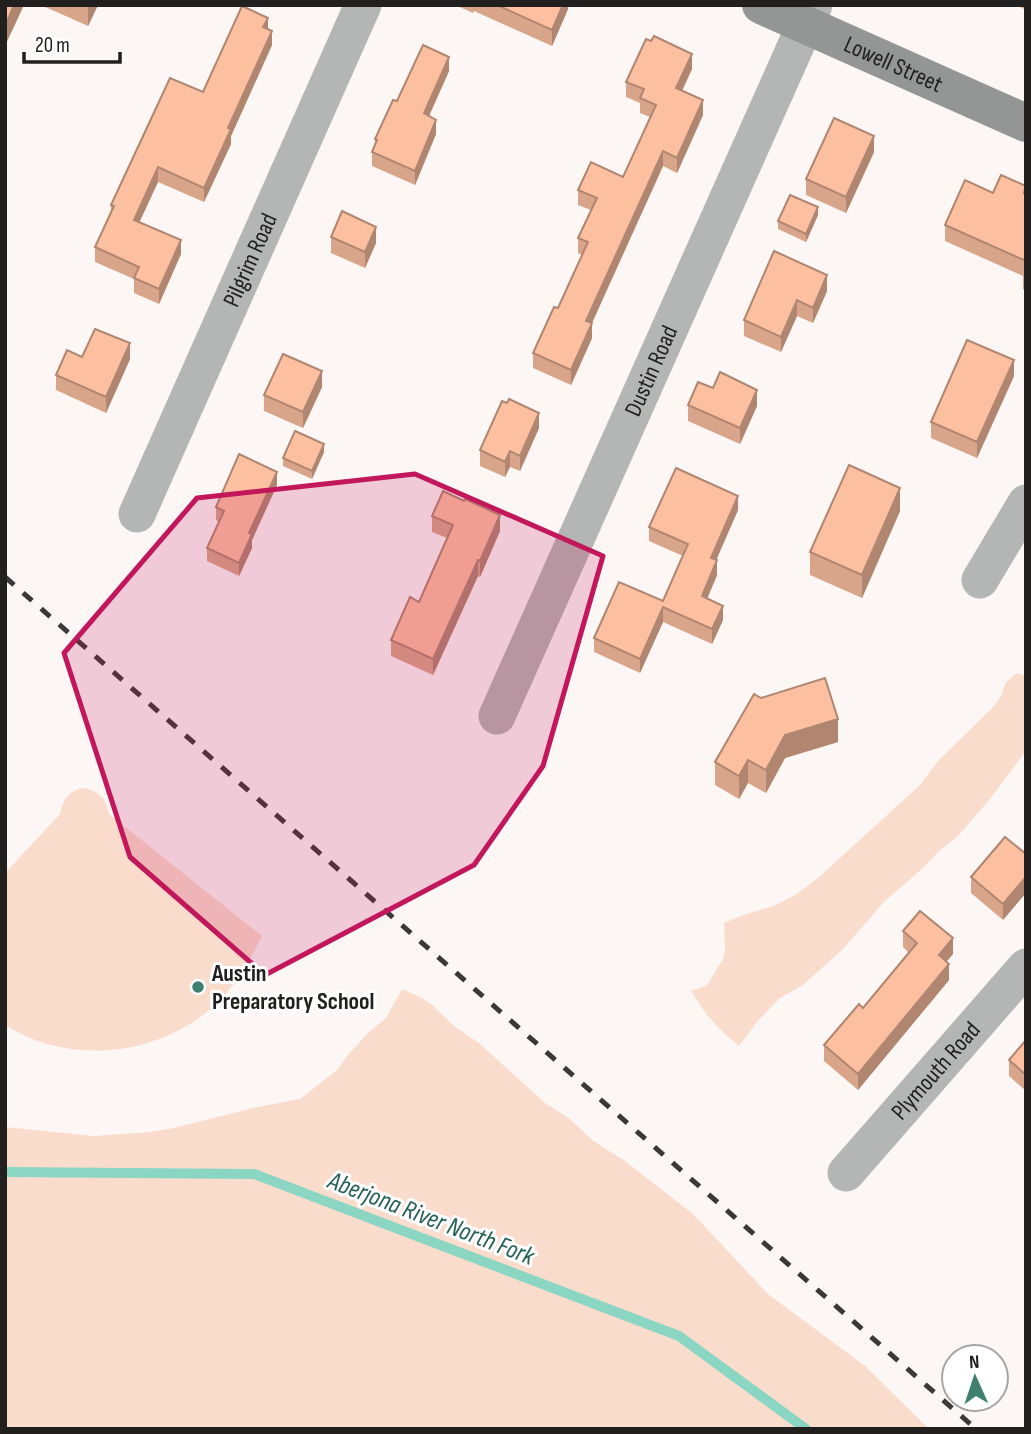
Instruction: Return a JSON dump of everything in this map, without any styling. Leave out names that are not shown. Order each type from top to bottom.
[{"type":"main road","name":"Lowell Street","points":[[761,5],[809,15],[1026,123]]},
{"type":"street","name":"Pilgrim Road","points":[[137,514],[363,5]]},
{"type":"street","name":"Dustin Road","points":[[497,716],[809,15]]},
{"type":"street","points":[[980,580],[1026,503]]},
{"type":"street","name":"Plymouth Road","points":[[846,1173],[1026,967]]},
{"type":"highlighted area","points":[[415,474],[603,556],[543,766],[474,865],[265,975],[130,857],[64,653],[197,498]]},
{"type":"shaded area","points":[[1017,673],[1026,676],[1026,751],[991,798],[957,837],[884,902],[843,949],[803,985],[780,998],[739,1046],[712,1021],[691,991],[707,985],[723,959],[724,923],[774,906],[797,894],[818,878],[920,785],[938,761],[993,707],[1006,682]]},
{"type":"shaded area","points":[[82,788],[101,796],[109,814],[262,936],[232,987],[196,1020],[171,1034],[144,1044],[115,1050],[58,1047],[5,1025],[5,873],[60,814],[67,797]]},
{"type":"shaded area","name":"Austin Preparatory School","points":[[402,989],[432,1005],[545,1103],[570,1119],[592,1140],[625,1161],[693,1214],[768,1294],[865,1366],[929,1429],[5,1429],[5,1127],[94,1136],[150,1132],[300,1099],[337,1070],[368,1033],[386,1018]]},
{"type":"building","points":[[5,5],[14,5],[5,26]]},
{"type":"building","points":[[497,5],[563,5],[552,30]]},
{"type":"building","points":[[242,6],[268,18],[263,27],[272,31],[204,188],[158,167],[134,220],[181,240],[159,289],[134,278],[139,267],[95,247],[114,206],[111,205],[170,78],[203,92]]},
{"type":"building","points":[[654,36],[692,54],[676,88],[703,100],[677,158],[663,151],[586,321],[592,323],[571,370],[533,353],[554,307],[558,308],[588,242],[578,238],[597,198],[578,190],[591,162],[623,177],[656,105],[640,98],[644,89],[626,82],[646,39],[651,41]]},
{"type":"building","points":[[423,45],[449,57],[424,113],[436,120],[415,171],[372,152],[393,100],[397,101]]},
{"type":"building","points":[[834,118],[874,136],[846,197],[806,179]]},
{"type":"building","points":[[1001,175],[1026,186],[1026,261],[945,225],[965,180],[993,193]]},
{"type":"building","points":[[790,195],[818,207],[806,234],[778,221]]},
{"type":"building","points":[[342,211],[376,227],[365,252],[331,237]]},
{"type":"building","points":[[774,251],[827,275],[813,308],[797,300],[781,337],[744,320]]},
{"type":"building","points":[[95,329],[130,343],[106,397],[56,375],[67,350],[82,357]]},
{"type":"building","points":[[967,340],[1014,360],[977,442],[931,422]]},
{"type":"building","points":[[283,354],[322,371],[303,412],[264,395]]},
{"type":"building","points":[[720,372],[757,390],[740,428],[688,405],[698,382],[713,388]]},
{"type":"building","points":[[509,399],[539,413],[520,456],[510,451],[505,462],[480,450],[502,401],[507,403]]},
{"type":"building","points":[[295,431],[324,444],[312,471],[283,458]]},
{"type":"building","points":[[239,454],[277,472],[249,533],[252,534],[239,563],[207,548],[224,511],[216,507]]},
{"type":"building","points":[[849,465],[900,488],[862,575],[810,552]]},
{"type":"building","points":[[676,468],[738,496],[711,558],[717,560],[702,596],[723,606],[712,629],[663,607],[640,659],[594,638],[619,582],[663,601],[688,544],[649,527]]},
{"type":"building","points":[[443,491],[500,515],[433,659],[391,640],[410,597],[419,602],[453,525],[432,516]]},
{"type":"building","points":[[825,678],[838,719],[785,735],[766,770],[748,760],[739,776],[715,762],[754,694],[761,698]]},
{"type":"building","points":[[1005,837],[1026,854],[1026,877],[1003,904],[971,877]]},
{"type":"building","points":[[920,911],[953,938],[939,955],[949,964],[858,1074],[824,1045],[859,1004],[863,1008],[917,943],[903,931]]},
{"type":"building","points":[[1026,1040],[1026,1075],[1009,1060]]},
{"type":"waterway","name":"Aberjona River North Fork","points":[[5,1172],[254,1174],[679,1336],[806,1429]]},
{"type":"railway","points":[[5,577],[976,1429]]},
{"type":"place","name":"Austin Preparatory School","points":[[198,987]]}]
